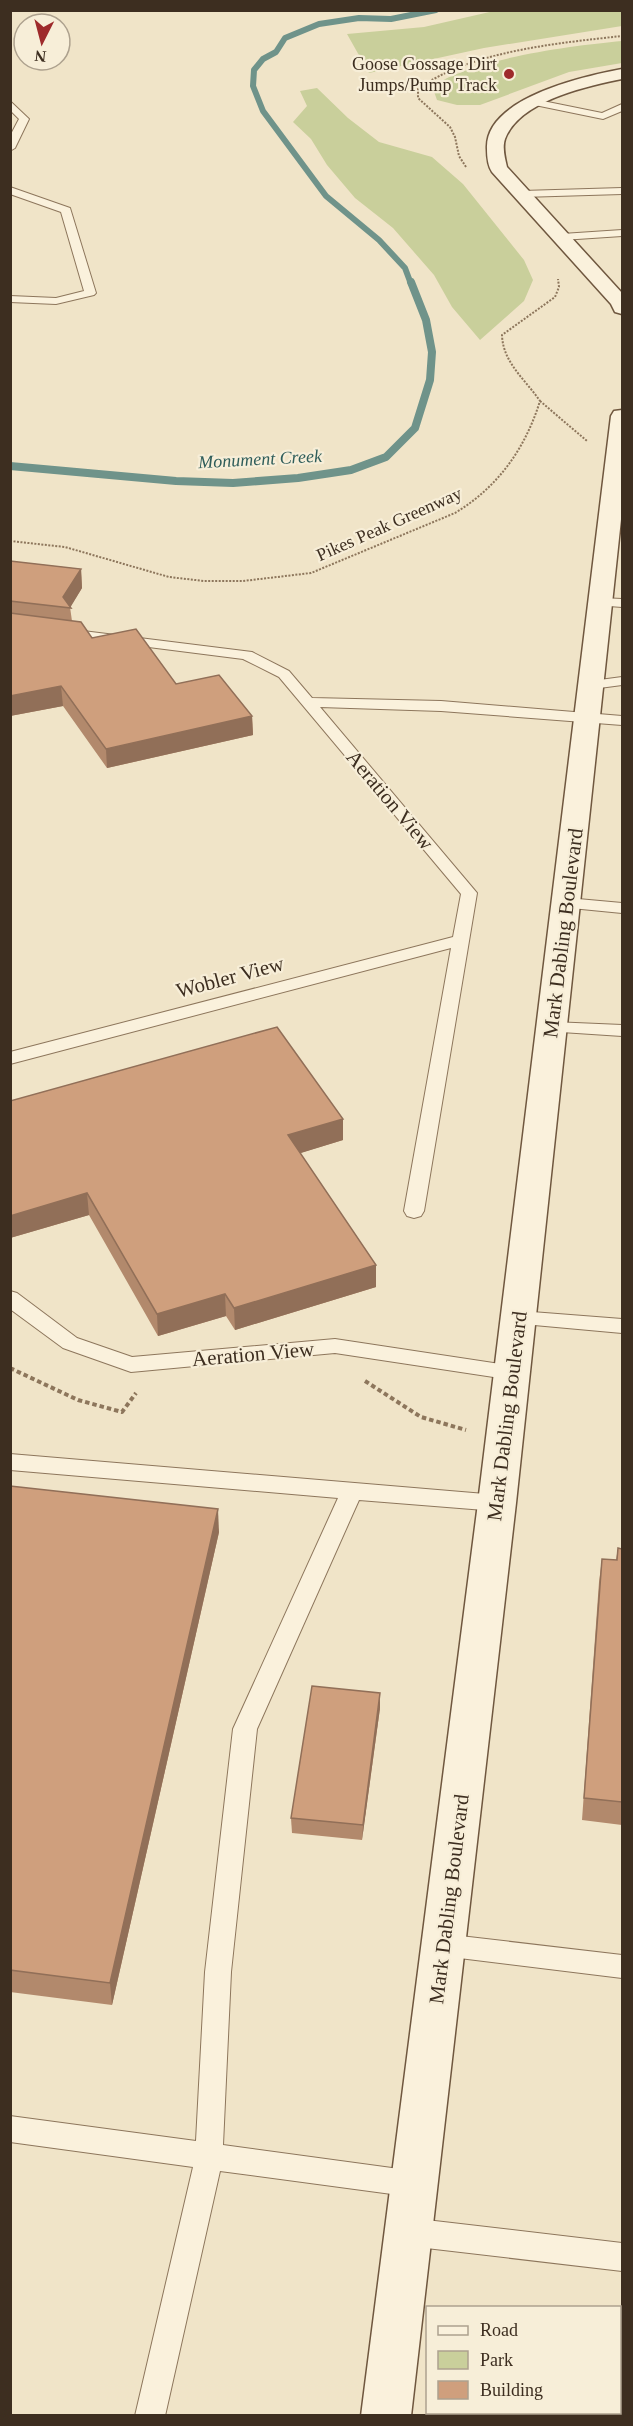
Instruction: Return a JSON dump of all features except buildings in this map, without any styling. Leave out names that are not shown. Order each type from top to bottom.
[{"type":"street","points":[[622,74],[566,88],[533,102],[506,122],[495,142],[498,168],[622,305]]},
{"type":"street","name":"Mark Dabling Boulevard","points":[[386,2415],[513,1372],[592,685],[612,603],[622,416]]},
{"type":"lane","points":[[533,102],[622,119]]},
{"type":"lane","points":[[10,104],[24,119],[10,148]]},
{"type":"lane","points":[[603,116],[622,107]]},
{"type":"lane","points":[[10,190],[66,210],[90,293],[56,301],[10,299]]},
{"type":"lane","points":[[522,194],[622,191]]},
{"type":"lane","points":[[562,237],[622,233]]},
{"type":"lane","name":"Aeration View","points":[[46,631],[247,655],[284,674],[469,893],[414,1211]]},
{"type":"lane","points":[[592,685],[622,681]]},
{"type":"lane","points":[[308,702],[441,706],[622,720]]},
{"type":"lane","points":[[567,903],[622,908]]},
{"type":"lane","name":"Wobler View","points":[[10,1058],[461,940]]},
{"type":"lane","points":[[552,1027],[622,1031]]},
{"type":"lane","name":"Aeration View","points":[[10,1298],[70,1342],[131,1365],[335,1346],[513,1372]]},
{"type":"lane","points":[[519,1318],[622,1326]]},
{"type":"lane","points":[[10,1462],[497,1503]]},
{"type":"lane","points":[[150,2415],[209,2157],[219,1972],[245,1729],[352,1491]]},
{"type":"lane","points":[[443,1945],[622,1967]]},
{"type":"lane","points":[[10,2129],[414,2184]]},
{"type":"lane","points":[[409,2232],[622,2257]]},
{"type":"path","points":[[469,170],[457,155],[454,135],[449,126],[418,98],[418,89],[424,83],[444,72],[482,61],[576,41],[622,36]]},
{"type":"path","points":[[555,272],[559,287],[555,297],[507,329],[501,340],[506,358],[533,388],[540,401],[550,407],[579,436],[620,461]]},
{"type":"path","name":"Pikes Peak Greenway","points":[[10,541],[65,547],[153,573],[186,580],[243,581],[311,573],[441,519],[475,501],[501,475],[516,454],[535,421],[540,401]]},
{"type":"path","points":[[10,1368],[78,1400],[122,1412],[140,1390]]},
{"type":"path","points":[[362,1380],[421,1417],[504,1441]]},
{"type":"green space","points":[[494,11],[622,11],[622,26],[484,48],[369,73],[347,34],[424,27]]},
{"type":"green space","name":"Goose Gossage Dirt Jumps/Pump Track","points":[[622,41],[622,63],[569,72],[480,105],[457,105],[437,100],[432,86],[451,76],[498,61],[550,50]]},
{"type":"green space","points":[[317,88],[348,118],[379,142],[432,157],[463,184],[524,260],[533,280],[524,301],[480,340],[452,307],[434,275],[393,228],[355,198],[327,165],[311,139],[293,122],[307,106],[300,91]]},
{"type":"waterway","name":"Monument Creek","points":[[411,284],[405,268],[379,240],[326,196],[263,111],[253,86],[254,70],[263,59],[276,52],[285,38],[319,24],[359,18],[391,19],[436,10]]},
{"type":"waterway","name":"Monument Creek","points":[[10,466],[176,481],[233,483],[298,478],[351,470],[386,457],[415,428],[430,380],[432,352],[426,320],[411,282]]},
{"type":"place","name":"Goose Gossage Dirt Jumps/Pump Track","points":[[509,74]]}]
